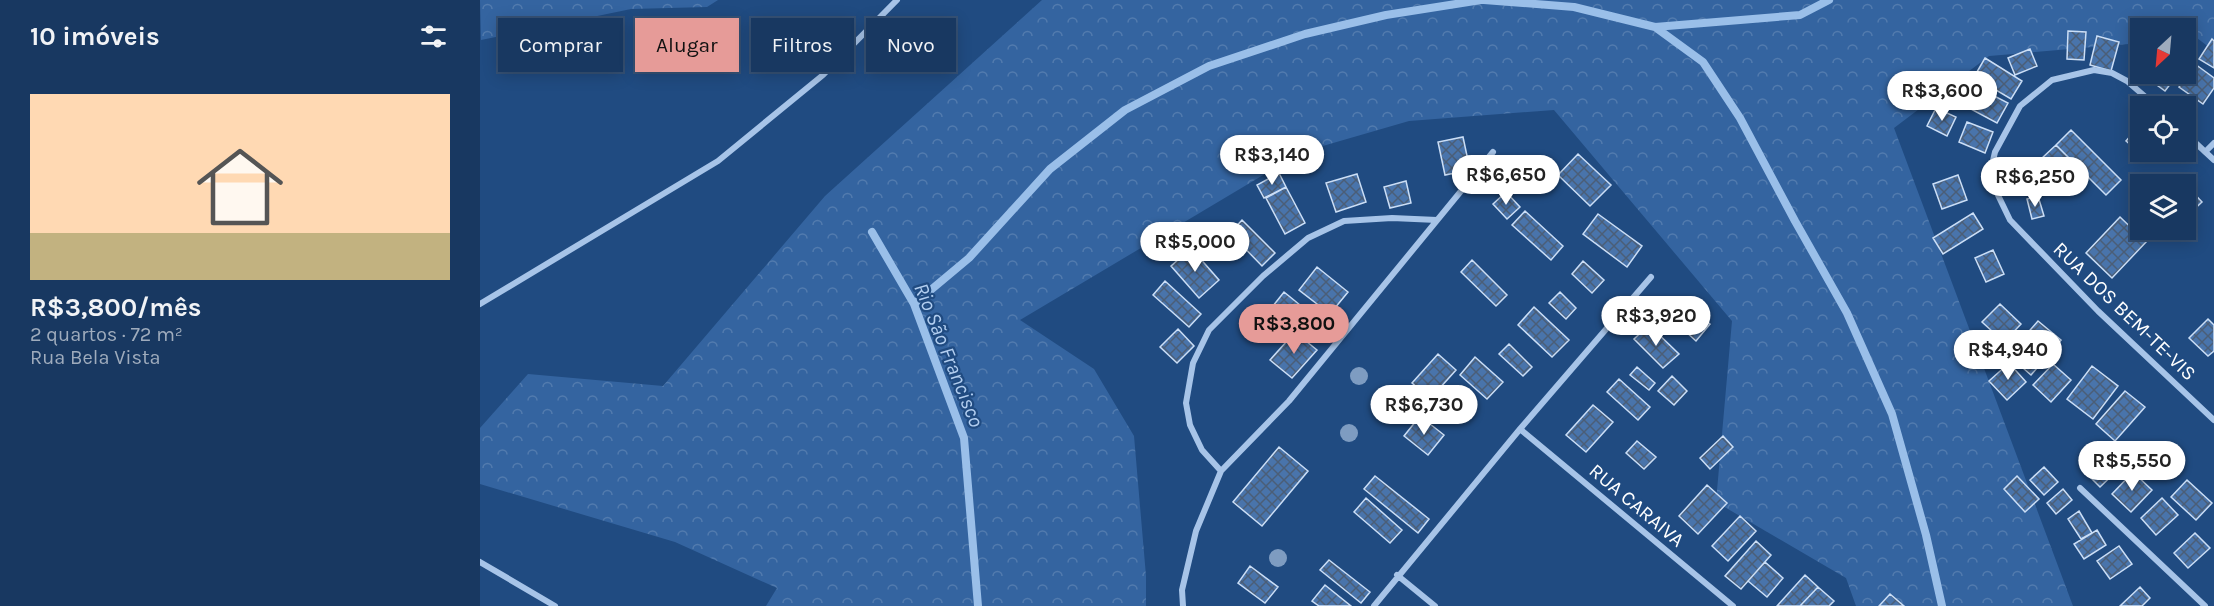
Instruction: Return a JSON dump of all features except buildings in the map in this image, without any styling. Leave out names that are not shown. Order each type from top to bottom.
[{"type":"street","points":[[480,304],[718,161],[824,75],[897,0]]},
{"type":"street","name":"RUA DOS BEM-TE-VIS","points":[[2144,96],[2127,81],[2112,73],[2094,70],[2052,80],[2020,106],[1995,152],[1990,174],[2010,220],[2097,311],[2214,420]]},
{"type":"street","points":[[2196,143],[2214,160]]},
{"type":"street","points":[[2205,152],[2214,143]]},
{"type":"street","points":[[1184,606],[1182,590],[1196,531],[1221,471],[1289,400],[1493,152]]},
{"type":"street","points":[[1221,471],[1203,450],[1190,425],[1186,403],[1193,363],[1209,330],[1263,276],[1308,238],[1344,221],[1392,218],[1437,220]]},
{"type":"street","points":[[1374,606],[1397,575],[1651,277]]},
{"type":"street","name":"RUA CARAIVA","points":[[1520,429],[1732,606]]},
{"type":"street","points":[[2080,488],[2205,606]]},
{"type":"street","points":[[480,562],[555,606]]},
{"type":"street","points":[[1397,575],[1435,606]]},
{"type":"green space","points":[[480,0],[718,0],[707,7],[631,9],[587,18],[498,18],[498,36],[481,40]]},
{"type":"green space","points":[[1042,0],[2214,0],[2214,51],[2196,38],[2196,18],[2130,18],[2130,44],[1989,56],[1894,128],[2073,606],[1856,606],[1846,578],[1716,502],[1732,321],[1554,110],[1409,121],[1302,152],[1020,320],[1094,369],[1134,436],[1146,576],[1146,606],[766,606],[777,588],[675,542],[480,484],[480,428],[528,374],[663,386],[825,196]]},
{"type":"waterway","points":[[914,304],[969,258],[1050,169],[1125,110],[1209,66],[1305,34],[1386,15],[1481,0]]},
{"type":"waterway","points":[[1484,0],[1574,7],[1655,27],[1703,62],[1740,118],[1847,313],[1892,414],[1926,535],[1942,606]]},
{"type":"waterway","points":[[1655,27],[1800,15],[1829,0]]},
{"type":"waterway","name":"Rio São Francisco","points":[[872,232],[914,304],[964,438],[978,606]]}]
